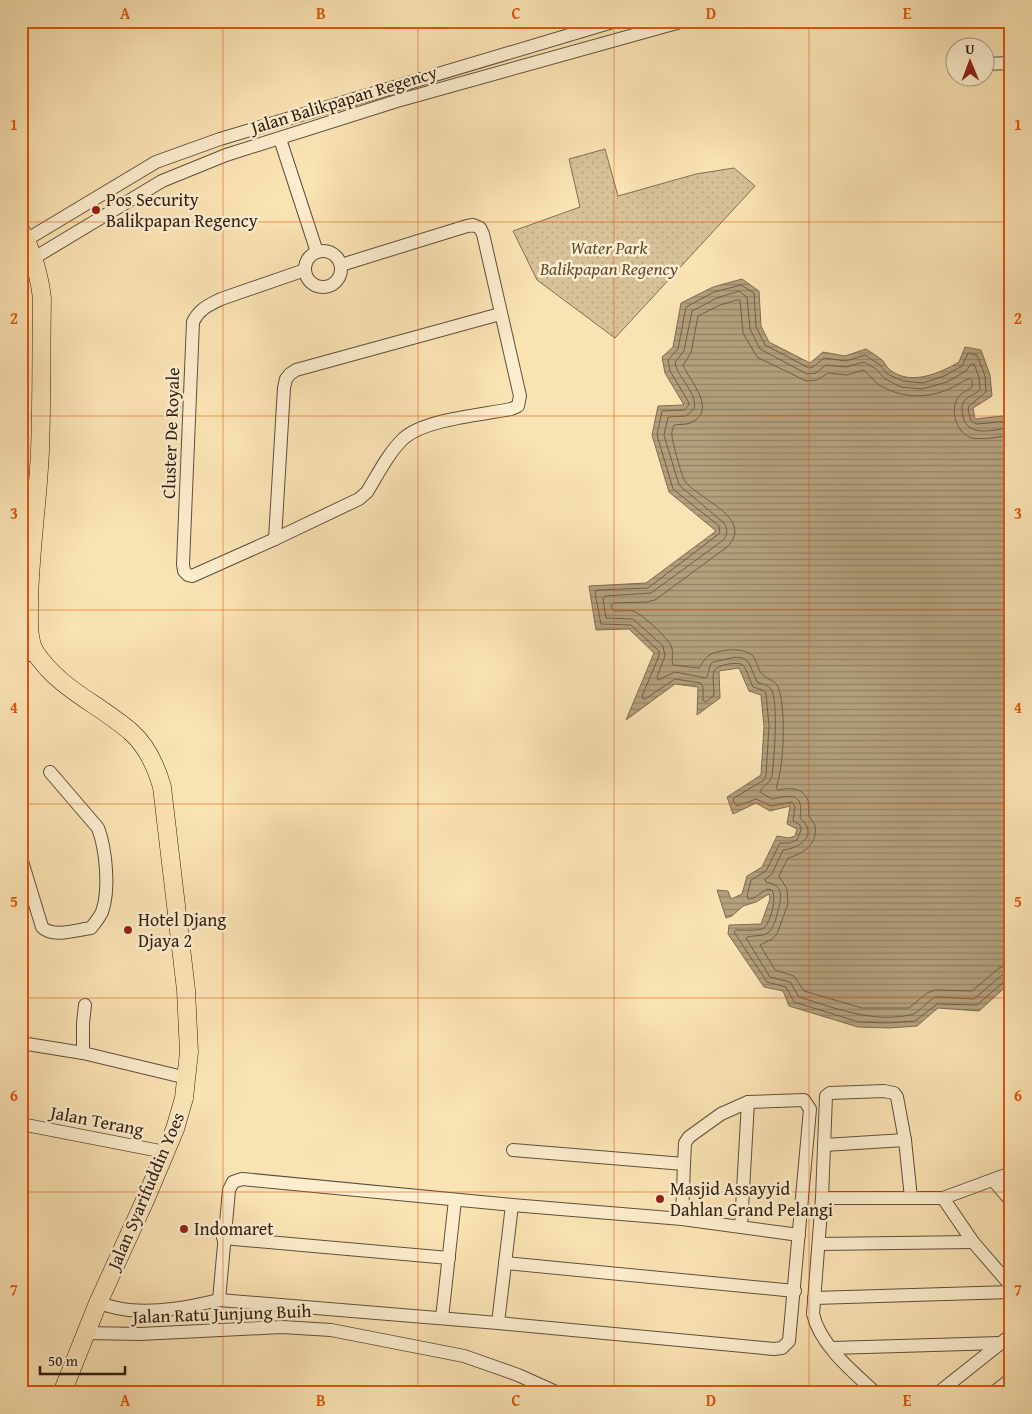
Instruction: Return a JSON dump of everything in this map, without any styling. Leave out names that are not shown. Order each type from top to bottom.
[{"type":"highway","name":"Jalan Syarifuddin Yoes","points":[[23,238],[34,258],[40,278],[42,298],[40,451],[28,500],[29,623],[32,646],[28,655],[67,687],[131,732],[156,766],[162,786],[184,959],[189,1052],[184,1098],[176,1128],[98,1303],[62,1393]]},
{"type":"street","name":"Jalan Balikpapan Regency","points":[[34,258],[162,181],[232,154],[305,131],[396,94],[616,21]]},
{"type":"street","name":"Jalan Balikpapan Regency","points":[[23,238],[156,162],[225,138],[302,115],[396,94],[684,21]]},
{"type":"street","points":[[994,64],[1011,63]]},
{"type":"street","points":[[302,115],[305,131]]},
{"type":"street","points":[[225,138],[232,154]]},
{"type":"street","points":[[280,139],[317,252]]},
{"type":"street","name":"Cluster De Royale","points":[[305,270],[208,305],[197,313],[193,322],[184,571],[188,575],[192,576],[359,499],[367,492],[403,440],[414,431],[432,424],[511,409],[518,406],[520,396],[483,234],[480,228],[473,225],[467,226],[341,265]]},
{"type":"street","points":[[317,252],[332,253],[341,265],[340,274],[335,282],[326,287],[316,286],[308,280],[305,270],[308,259],[317,252]]},
{"type":"street","points":[[275,539],[284,388],[290,374],[296,370],[500,314]]},
{"type":"street","points":[[21,858],[42,927],[46,931],[54,933],[91,928],[101,914],[105,900],[106,869],[102,837],[98,828],[50,772]]},
{"type":"street","points":[[83,1053],[85,1005]]},
{"type":"street","points":[[21,1043],[83,1053],[187,1078]]},
{"type":"street","points":[[876,1393],[854,1374],[816,1326],[814,1298],[822,1198],[826,1096],[830,1094],[894,1092],[897,1097],[905,1140],[911,1198]]},
{"type":"street","points":[[98,1303],[127,1310],[155,1311],[183,1308],[218,1300],[442,1318],[774,1349],[782,1348],[789,1341],[795,1291],[810,1109],[804,1100],[748,1102],[721,1114],[689,1137],[685,1143],[682,1219]]},
{"type":"street","points":[[740,1226],[748,1102]]},
{"type":"street","name":"Jalan Terang","points":[[21,1124],[166,1152]]},
{"type":"street","points":[[824,1145],[905,1140]]},
{"type":"street","points":[[513,1150],[684,1164]]},
{"type":"street","points":[[822,1198],[943,1198],[1011,1173]]},
{"type":"street","points":[[218,1300],[229,1190],[233,1182],[242,1179],[455,1200],[682,1219],[799,1235]]},
{"type":"street","points":[[992,1180],[1011,1201]]},
{"type":"street","points":[[943,1198],[973,1242],[1011,1286]]},
{"type":"street","points":[[442,1318],[455,1200]]},
{"type":"street","points":[[498,1323],[512,1205]]},
{"type":"street","points":[[224,1238],[449,1258]]},
{"type":"street","points":[[819,1244],[973,1242]]},
{"type":"street","points":[[505,1263],[795,1291]]},
{"type":"street","points":[[814,1298],[1011,1292]]},
{"type":"street","name":"Jalan Ratu Junjung Buih","points":[[86,1333],[140,1334],[282,1327],[330,1330],[464,1356],[518,1374],[558,1393]]},
{"type":"street","points":[[938,1393],[1011,1335]]},
{"type":"street","points":[[832,1348],[1000,1343]]},
{"type":"street","points":[[993,1393],[1011,1379]]},
{"type":"green space","name":"Water Park Balikpapan Regency","points":[[605,149],[618,196],[696,174],[734,168],[755,186],[615,338],[537,280],[513,231],[580,207],[569,159]]},
{"type":"water","points":[[742,279],[759,291],[761,326],[769,342],[810,363],[823,352],[845,356],[866,349],[897,374],[915,378],[934,374],[959,362],[965,347],[981,350],[990,375],[992,396],[973,408],[975,419],[1011,415],[1011,982],[979,1011],[938,1008],[917,1026],[889,1028],[858,1027],[789,1006],[783,991],[764,987],[728,934],[729,925],[761,924],[770,899],[769,894],[756,902],[743,906],[732,916],[726,918],[717,890],[728,891],[731,899],[742,894],[747,876],[762,867],[777,836],[789,838],[795,836],[797,829],[787,824],[790,806],[770,811],[756,803],[733,814],[727,797],[761,775],[764,726],[761,695],[749,691],[739,668],[719,671],[720,698],[697,715],[698,687],[675,684],[626,720],[654,653],[629,629],[596,630],[589,586],[646,583],[716,531],[669,492],[652,435],[658,406],[684,405],[665,373],[662,357],[673,347],[681,303],[713,287]]},
{"type":"place","name":"Pos Security Balikpapan Regency","points":[[96,210]]},
{"type":"place","name":"Hotel Djang Djaya 2","points":[[128,930]]},
{"type":"place","name":"Masjid Assayyid Dahlan Grand Pelangi","points":[[660,1199]]},
{"type":"place","name":"Indomaret","points":[[184,1229]]}]
